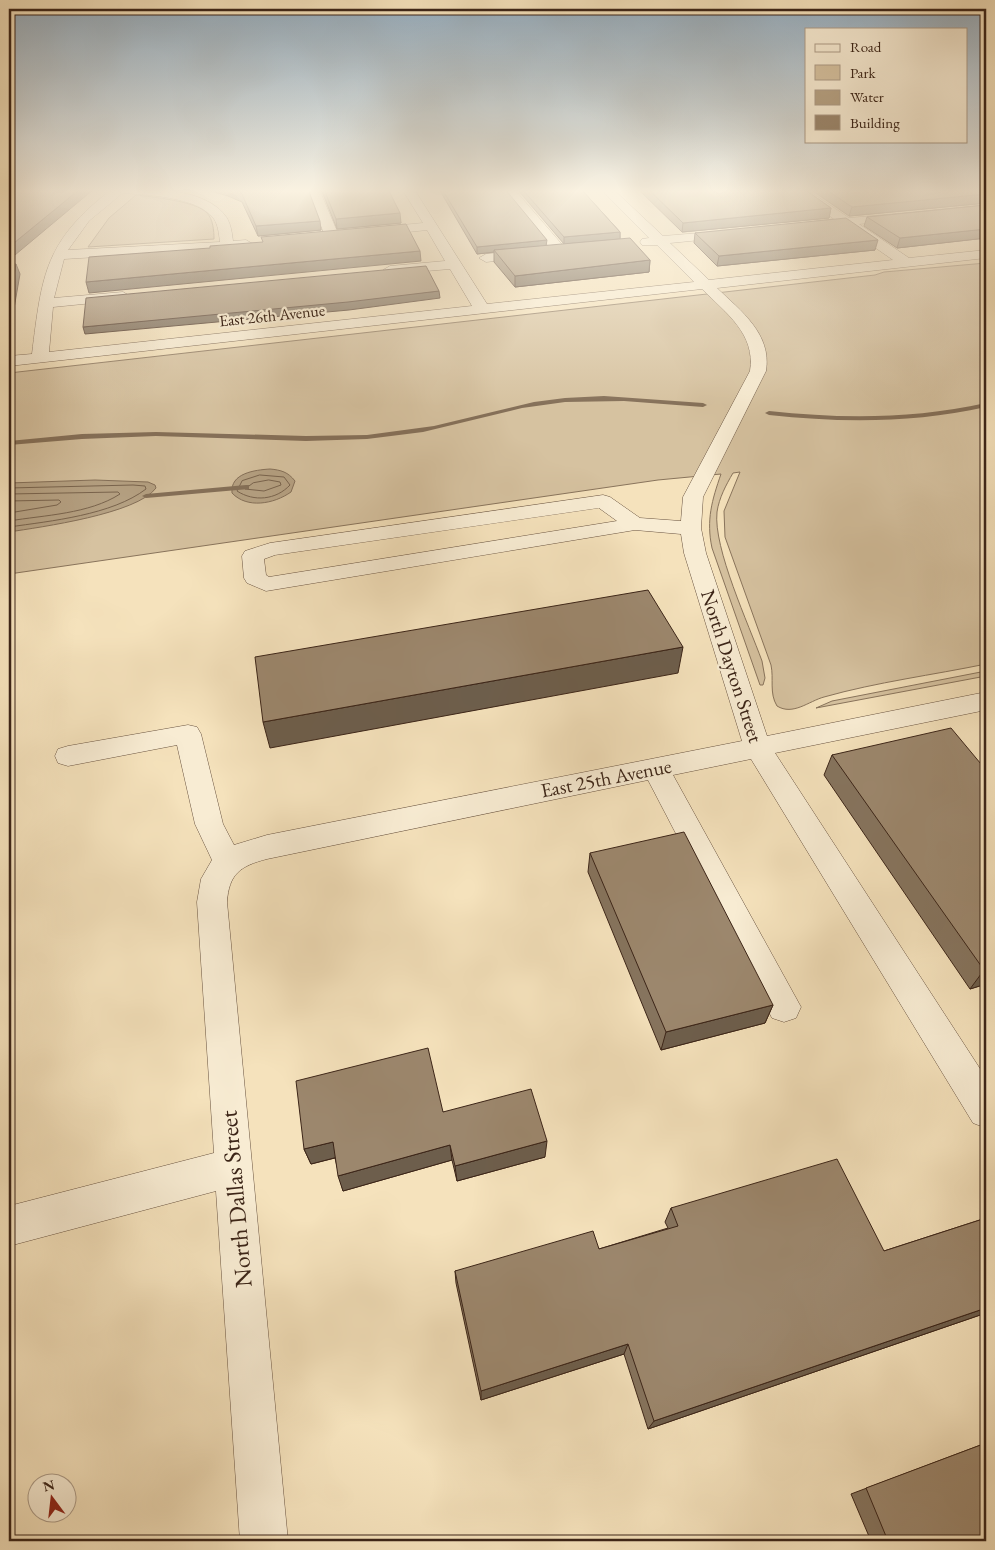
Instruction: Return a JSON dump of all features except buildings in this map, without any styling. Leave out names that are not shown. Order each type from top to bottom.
[{"type":"street","points":[[40,358],[47,303],[57,261]]},
{"type":"street","points":[[452,261],[482,309]]},
{"type":"street","name":"North Dayton Street","points":[[681,261],[749,327],[758,344],[760,362],[753,381],[695,493],[692,505],[691,528],[695,552],[758,748],[986,1110]]},
{"type":"street","name":"East 26th Avenue","points":[[9,361],[922,261]]},
{"type":"street","points":[[375,272],[454,264]]},
{"type":"street","points":[[47,303],[137,295]]},
{"type":"street","points":[[636,524],[603,501],[270,549],[253,556],[254,578],[266,584],[636,524],[691,528]]},
{"type":"street","name":"East 25th Avenue","points":[[228,862],[243,854],[267,847],[986,700]]},
{"type":"street","points":[[68,756],[188,734],[210,824],[228,862]]},
{"type":"street","points":[[656,768],[784,1007]]},
{"type":"street","name":"North Dallas Street","points":[[228,862],[216,875],[212,892],[264,1541]]},
{"type":"street","points":[[9,1226],[234,1167]]},
{"type":"green space","points":[[986,263],[986,664],[844,692],[818,699],[795,709],[783,709],[777,706],[772,691],[771,665],[725,537],[724,511],[740,472],[733,473],[725,487],[717,512],[717,527],[733,586],[762,661],[765,678],[763,685],[760,685],[710,538],[711,510],[721,474],[658,480],[9,574],[9,373],[875,275],[884,272]]},
{"type":"green space","points":[[986,671],[986,676],[816,708],[832,701]]},
{"type":"water","points":[[270,469],[290,475],[295,481],[291,492],[269,502],[261,503],[245,501],[232,493],[232,486],[239,477],[257,470]]},
{"type":"water","points":[[95,480],[148,482],[155,485],[156,488],[146,497],[110,512],[65,523],[9,532],[9,483]]},
{"type":"waterway","points":[[9,443],[82,436],[156,434],[306,438],[367,437],[423,430],[468,421],[522,406],[565,400],[624,399],[703,405]]},
{"type":"waterway","points":[[769,413],[824,418],[878,419],[932,415],[986,405]]},
{"type":"waterway","points":[[146,496],[246,487]]}]
